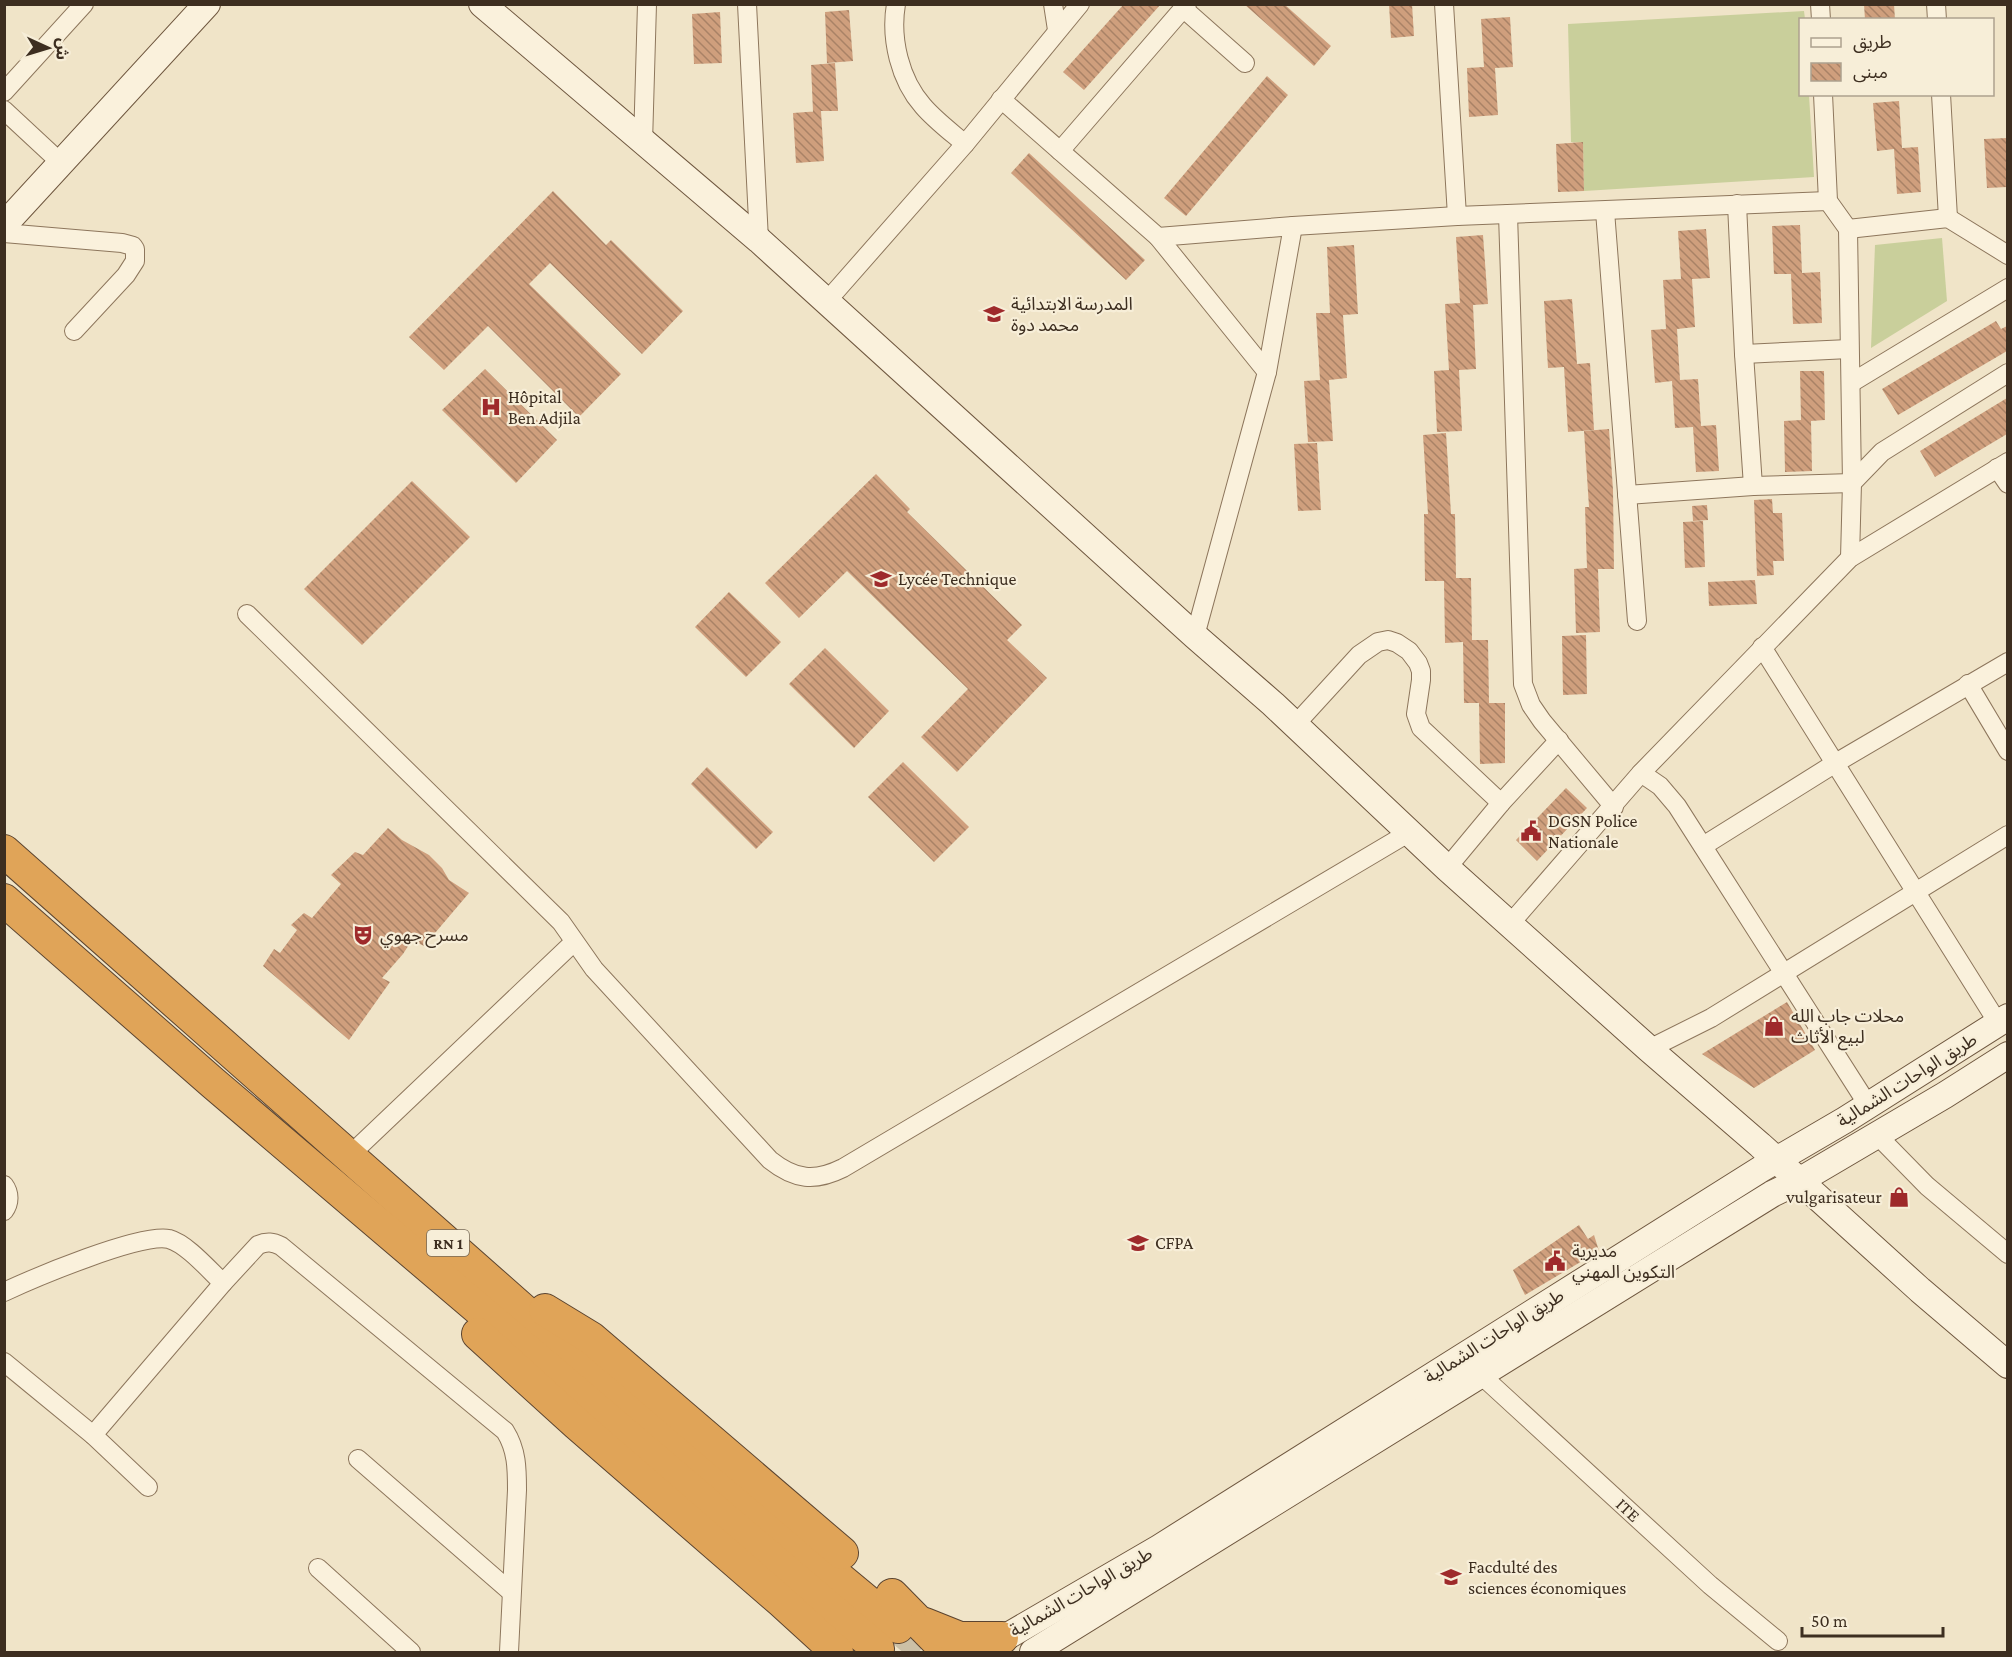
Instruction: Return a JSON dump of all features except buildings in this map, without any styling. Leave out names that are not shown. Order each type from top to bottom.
[{"type":"highway","name":"RN 1","points":[[4,851],[635,1409],[898,1632]]},
{"type":"highway","name":"RN 1","points":[[4,900],[204,1075],[417,1256],[898,1632]]},
{"type":"highway","points":[[417,1256],[430,1279],[492,1348],[837,1653]]},
{"type":"highway","points":[[898,1632],[960,1638],[991,1645]]},
{"type":"highway","points":[[898,1632],[948,1653]]},
{"type":"street","points":[[4,92],[84,4]]},
{"type":"street","points":[[4,225],[207,4]]},
{"type":"street","points":[[482,4],[503,13],[643,142],[759,240],[1295,725],[1447,868],[1648,1049],[2007,1365]]},
{"type":"street","points":[[643,142],[647,4]]},
{"type":"street","points":[[747,4],[759,240]]},
{"type":"street","points":[[896,4],[896,51],[907,83],[923,106],[965,144]]},
{"type":"street","points":[[1053,4],[1057,30]]},
{"type":"street","points":[[827,301],[965,144],[1080,4]]},
{"type":"street","points":[[1444,4],[1456,216]]},
{"type":"street","points":[[1060,151],[1186,7],[1245,63]]},
{"type":"street","points":[[1824,96],[1828,201],[1848,229],[1852,483],[1850,558]]},
{"type":"street","points":[[1941,96],[1948,218]]},
{"type":"street","points":[[1001,99],[1158,237],[1267,372]]},
{"type":"street","points":[[4,110],[62,163]]},
{"type":"street","points":[[1158,237],[1456,216],[1828,201]]},
{"type":"street","points":[[1737,204],[1753,486]]},
{"type":"street","points":[[1605,211],[1637,621]]},
{"type":"street","points":[[1508,214],[1523,684],[1531,705],[1542,721],[1614,807]]},
{"type":"street","points":[[1848,229],[1948,218],[2007,255]]},
{"type":"street","points":[[1195,636],[1267,372],[1293,226]]},
{"type":"street","points":[[4,233],[122,243],[133,246],[135,261],[126,275],[74,331]]},
{"type":"street","points":[[1851,383],[2007,288]]},
{"type":"street","points":[[1744,354],[1849,350]]},
{"type":"street","points":[[1627,495],[1753,486],[1852,483],[1882,452],[2007,374]]},
{"type":"street","points":[[1510,924],[1614,807],[1641,773],[1850,558],[2002,465],[2007,484]]},
{"type":"street","points":[[246,614],[561,922],[594,969],[770,1160],[783,1170],[798,1176],[813,1178],[829,1175],[895,1138],[1410,832]]},
{"type":"street","points":[[1295,725],[1359,655],[1378,642],[1388,640],[1397,643],[1409,651],[1421,671],[1416,714],[1421,728],[1501,803]]},
{"type":"street","points":[[1762,647],[1834,764],[2003,1020]]},
{"type":"street","points":[[1703,846],[1834,764],[2007,662]]},
{"type":"street","points":[[1968,684],[2007,751]]},
{"type":"street","points":[[1447,868],[1501,803],[1559,740]]},
{"type":"street","points":[[1641,773],[1667,793],[1868,1105]]},
{"type":"street","points":[[1648,1049],[1711,1018],[2007,834]]},
{"type":"street","points":[[350,1155],[574,942]]},
{"type":"street","name":"طريق الواحات الشمالية","points":[[991,1645],[1159,1548],[1775,1160],[2003,1020]]},
{"type":"street","name":"طريق الواحات الشمالية","points":[[1033,1653],[1772,1194],[1799,1181],[1877,1135],[2007,1055]]},
{"type":"street","points":[[1877,1135],[1927,1186],[2007,1254]]},
{"type":"street","points":[[4,1185],[9,1194],[9,1202],[4,1211]]},
{"type":"street","points":[[4,1292],[110,1251],[157,1238],[171,1240],[186,1249],[223,1283]]},
{"type":"street","points":[[93,1435],[258,1245],[273,1242],[281,1246],[505,1431],[511,1440],[517,1466],[509,1653]]},
{"type":"street","points":[[4,1362],[93,1435],[148,1487]]},
{"type":"street","name":"ITE","points":[[1481,1375],[1710,1585],[1778,1641]]},
{"type":"street","points":[[358,1459],[511,1592]]},
{"type":"street","points":[[318,1568],[411,1653]]},
{"type":"green space","points":[[1804,11],[1805,18],[1799,18],[1799,96],[1809,96],[1814,177],[1584,191],[1583,143],[1571,142],[1568,24]]},
{"type":"green space","points":[[1942,238],[1947,301],[1871,348],[1875,245]]},
{"type":"tunnel","points":[[898,1627],[927,1652]]},
{"type":"place","name":"المدرسة الابتدائية محمد دوة","points":[[994,314]]},
{"type":"place","name":"Hôpital Ben Adjila","points":[[491,407]]},
{"type":"place","name":"Lycée Technique","points":[[881,579]]},
{"type":"place","name":"DGSN Police Nationale","points":[[1531,831]]},
{"type":"place","name":"مسرح جهوي","points":[[363,935]]},
{"type":"place","name":"محلات جاب الله لبيع الأثاث","points":[[1774,1026]]},
{"type":"place","name":"vulgarisateur","points":[[1899,1197]]},
{"type":"place","name":"CFPA","points":[[1138,1243]]},
{"type":"place","name":"مديرية التكوين المهني","points":[[1555,1261]]},
{"type":"place","name":"Facdulté des sciences économiques","points":[[1451,1577]]}]
